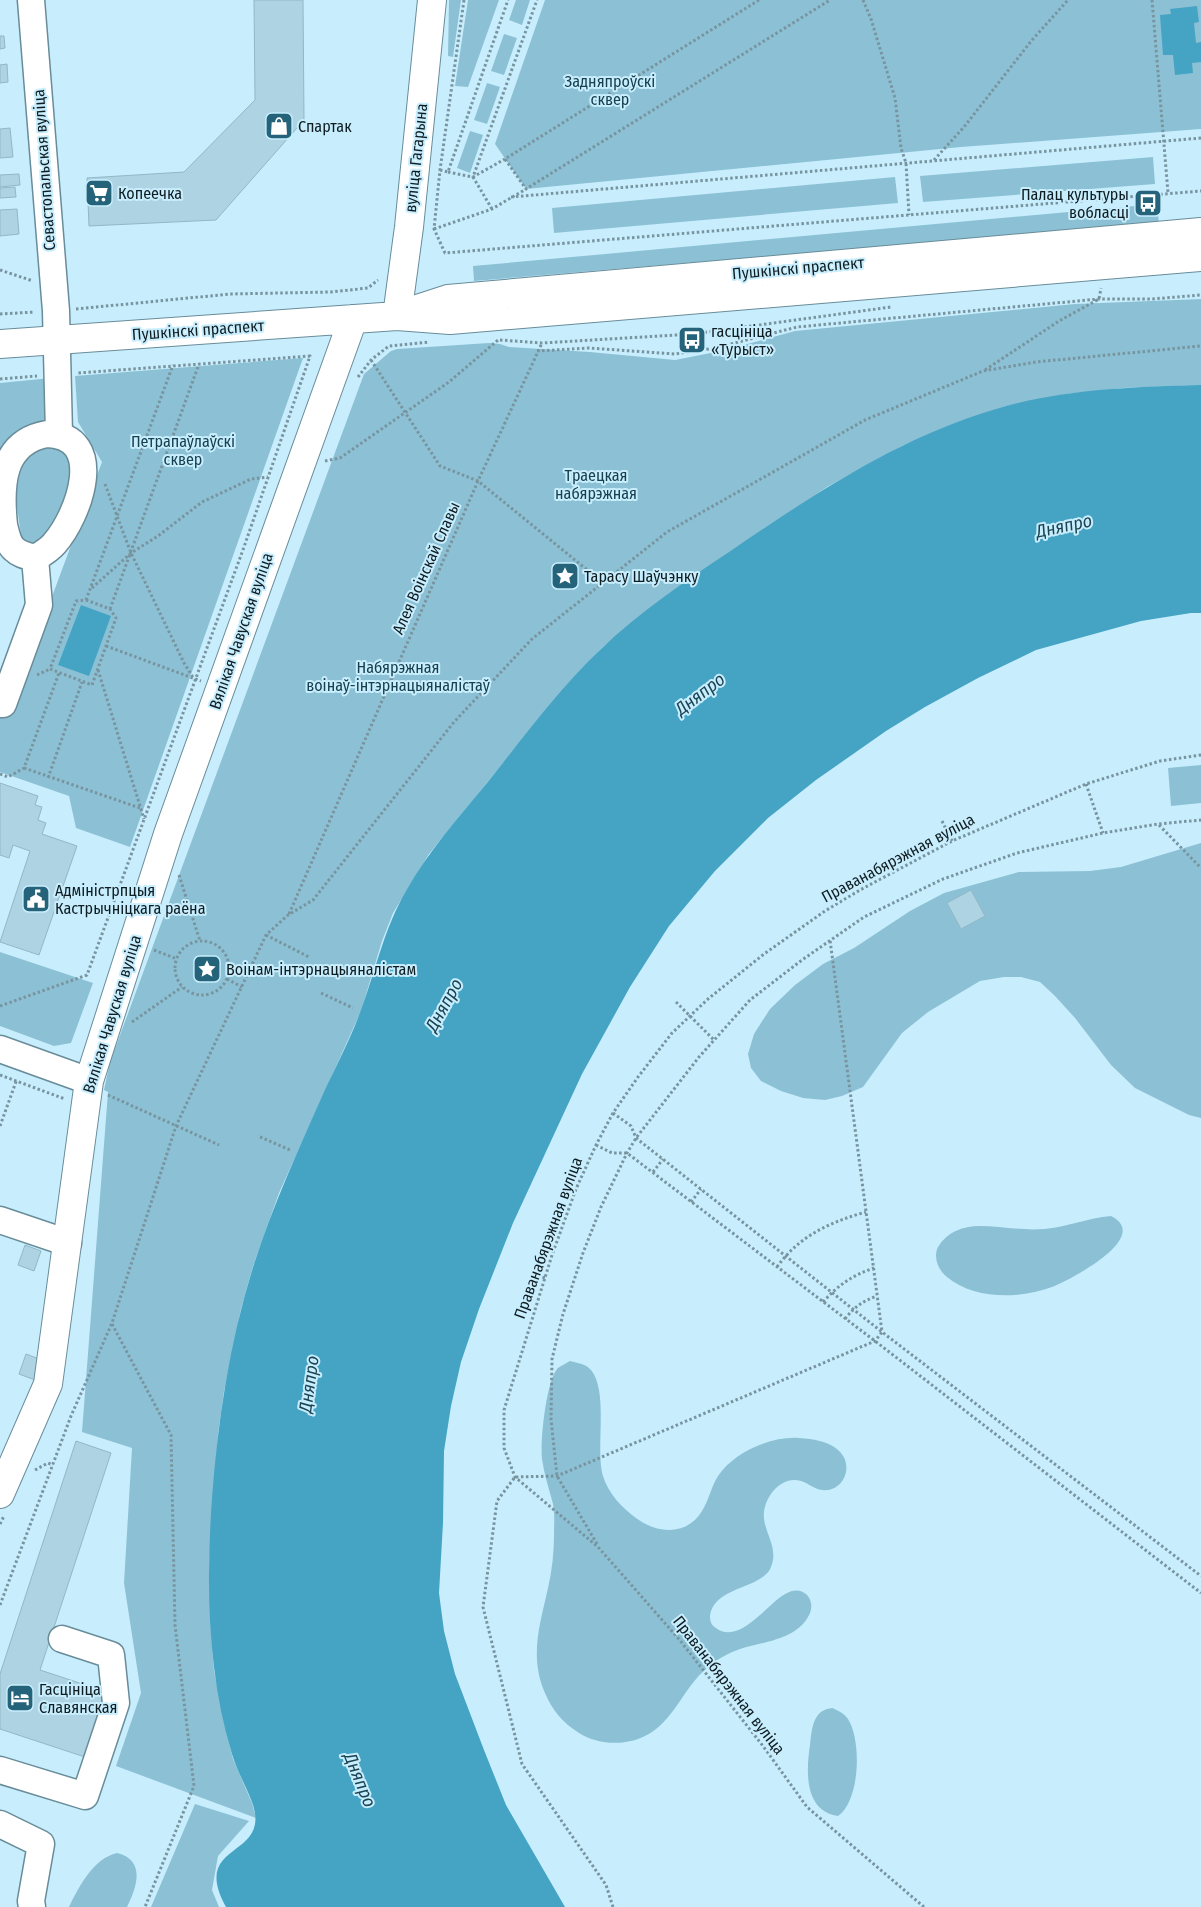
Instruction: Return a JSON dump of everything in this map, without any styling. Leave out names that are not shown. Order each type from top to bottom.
[{"type":"main road","name":"вуліца Гагарына","points":[[397,316],[409,227],[432,0]]},
{"type":"main road","name":"Пушкінскі праспект","points":[[397,316],[448,299],[1201,232]]},
{"type":"main road","name":"Пушкінскі праспект","points":[[0,344],[397,316],[450,320],[1201,256]]},
{"type":"main road","name":"Вялікая Чавуская вуліца","points":[[0,1494],[48,1384],[92,1093],[168,834],[353,319]]},
{"type":"street","name":"Севастопальская вуліца","points":[[31,0],[58,340],[59,434]]},
{"type":"street","points":[[59,434],[76,445],[81,453],[84,465],[82,485],[76,505],[61,534],[54,544],[35,558],[23,555],[13,548],[7,536],[0,504],[3,472],[8,459],[15,449],[25,442],[34,436],[59,434]]},
{"type":"street","points":[[0,704],[3,704],[39,605],[35,558]]},
{"type":"street","points":[[0,1049],[21,1070],[92,1093]]},
{"type":"street","points":[[0,1220],[68,1243]]},
{"type":"street","points":[[0,1770],[85,1796],[116,1703],[112,1655],[62,1640]]},
{"type":"street","points":[[0,1824],[41,1844],[32,1907]]},
{"type":"path","points":[[464,0],[440,170],[434,229],[445,253],[1201,190]]},
{"type":"path","points":[[448,172],[508,0]]},
{"type":"path","points":[[473,177],[537,0]]},
{"type":"path","points":[[440,170],[473,177],[505,159],[759,0]]},
{"type":"path","points":[[434,229],[492,209],[830,0]]},
{"type":"path","points":[[863,0],[871,19],[895,98],[901,148],[906,163],[909,215]]},
{"type":"path","points":[[934,161],[964,127],[1032,40],[1068,0]]},
{"type":"path","points":[[1152,0],[1168,193]]},
{"type":"path","points":[[511,197],[1201,138]]},
{"type":"path","points":[[505,159],[526,189]]},
{"type":"path","points":[[473,177],[492,209]]},
{"type":"path","points":[[0,270],[55,299]]},
{"type":"path","points":[[0,314],[55,299],[331,292],[368,288],[378,282],[380,272]]},
{"type":"path","points":[[1099,299],[1102,282]]},
{"type":"path","points":[[536,351],[589,348],[675,354],[715,348],[797,327],[1099,299],[1152,299],[1201,295]]},
{"type":"path","points":[[983,372],[1059,321],[1099,299]]},
{"type":"path","points":[[489,340],[542,343],[693,334],[900,306]]},
{"type":"path","points":[[324,461],[340,458],[449,382],[498,340]]},
{"type":"path","points":[[433,342],[389,346],[371,360],[440,466],[478,481],[602,582]]},
{"type":"path","name":"Алея Воінскай Славы","points":[[288,915],[478,481],[536,351],[542,343]]},
{"type":"path","points":[[0,1605],[71,1416],[112,1323],[176,1126],[266,935],[288,915],[312,900],[454,722],[526,646],[602,582],[667,532],[865,420],[983,372],[1036,362],[1201,346]]},
{"type":"path","points":[[0,379],[310,356],[244,547],[194,679],[87,976],[0,1006]]},
{"type":"path","points":[[110,608],[199,364]]},
{"type":"path","points":[[86,600],[173,365]]},
{"type":"path","points":[[90,590],[131,553],[158,536],[202,502],[251,479],[268,477]]},
{"type":"path","points":[[104,481],[131,553],[184,663],[194,679]]},
{"type":"path","points":[[86,600],[110,608],[116,618],[92,685],[50,669],[76,601],[86,600]]},
{"type":"path","points":[[106,646],[194,679],[222,685]]},
{"type":"path","points":[[98,669],[144,820]]},
{"type":"path","points":[[0,774],[8,777],[24,768],[59,673]]},
{"type":"path","points":[[48,778],[82,682]]},
{"type":"path","name":"Праванабярэжная вуліца","points":[[924,1907],[807,1807],[763,1746],[678,1638],[598,1547],[515,1477],[504,1448],[504,1410],[545,1278],[576,1188],[596,1144],[613,1113],[638,1077],[672,1033],[708,999],[764,954],[825,911],[952,841],[1086,784],[1160,760],[1201,755]]},
{"type":"path","points":[[24,768],[48,778],[141,808]]},
{"type":"path","points":[[1086,784],[1103,833]]},
{"type":"path","points":[[598,1547],[557,1476],[551,1419],[552,1359],[563,1314],[583,1253],[601,1207],[627,1153],[636,1138],[714,1040],[750,1000],[830,940],[864,917],[943,879],[1017,853],[1103,833],[1158,824],[1201,820]]},
{"type":"path","points":[[942,821],[952,841]]},
{"type":"path","points":[[1158,824],[1201,868]]},
{"type":"path","points":[[266,935],[309,957]]},
{"type":"path","points":[[613,1907],[606,1885],[522,1764],[483,1606],[497,1501],[515,1477],[557,1476],[875,1341],[882,1332],[830,940]]},
{"type":"path","points":[[200,941],[215,944],[224,952],[229,964],[229,974],[224,985],[215,992],[206,996],[196,995],[186,990],[178,982],[175,972],[177,959],[180,952],[187,945],[200,941]]},
{"type":"path","points":[[152,949],[177,959]]},
{"type":"path","points":[[227,979],[242,986]]},
{"type":"path","points":[[128,1025],[182,987]]},
{"type":"path","points":[[320,993],[353,1008]]},
{"type":"path","points":[[676,1002],[714,1040]]},
{"type":"path","points":[[0,1126],[21,1070]]},
{"type":"path","points":[[0,1075],[21,1070],[92,1093],[219,1145]]},
{"type":"path","points":[[613,1113],[631,1126],[636,1138],[662,1159],[882,1332],[1201,1576]]},
{"type":"path","points":[[260,1137],[290,1150]]},
{"type":"path","points":[[596,1144],[612,1153],[627,1153],[875,1341],[1201,1594]]},
{"type":"path","points":[[652,1172],[662,1159]]},
{"type":"path","points":[[691,1202],[701,1189]]},
{"type":"path","points":[[777,1267],[785,1255],[818,1229],[840,1219],[866,1212]]},
{"type":"path","points":[[824,1302],[832,1292],[856,1274],[874,1268]]},
{"type":"path","points":[[532,1274],[545,1278]]},
{"type":"path","points":[[845,1319],[853,1308],[877,1296]]},
{"type":"path","points":[[112,1323],[171,1435],[176,1625],[194,1786],[145,1907]]},
{"type":"green space","points":[[449,0],[461,0],[453,57],[448,56]]},
{"type":"green space","points":[[468,0],[499,0],[468,87],[455,86]]},
{"type":"green space","points":[[516,0],[530,0],[522,25],[509,20]]},
{"type":"green space","name":"Задняпроўскі сквер","points":[[545,0],[1201,0],[1201,129],[961,147],[526,189],[495,144]]},
{"type":"green space","points":[[504,34],[517,38],[504,75],[491,71]]},
{"type":"green space","points":[[487,83],[500,87],[487,124],[474,120]]},
{"type":"green space","points":[[470,131],[483,135],[470,173],[457,168]]},
{"type":"green space","points":[[1153,157],[1155,184],[923,202],[920,176]]},
{"type":"green space","points":[[895,177],[898,203],[554,233],[552,208]]},
{"type":"green space","points":[[1157,204],[1159,223],[474,281],[473,266]]},
{"type":"green space","name":"Набярэжная воінаў-інтэрнацыяналістаў","points":[[1201,299],[1201,385],[1123,388],[1066,394],[1003,407],[902,446],[827,487],[682,584],[603,647],[565,687],[429,854],[393,913],[382,941],[361,1011],[279,1193],[253,1266],[241,1309],[224,1391],[218,1434],[209,1561],[211,1633],[214,1671],[227,1735],[233,1759],[252,1803],[256,1818],[116,1766],[141,1693],[124,1583],[132,1448],[82,1432],[108,1092],[104,1090],[113,1048],[116,1046],[364,374],[391,351],[397,349],[489,343],[509,347],[675,360],[726,350],[795,331],[1075,304]]},
{"type":"green space","name":"Петрапаўлаўскі сквер","points":[[303,358],[130,847],[76,828],[69,796],[0,772],[0,718],[8,715],[102,462],[78,422],[75,376]]},
{"type":"green space","points":[[51,378],[52,416],[43,422],[24,429],[0,455],[0,383]]},
{"type":"green space","points":[[56,447],[72,458],[74,484],[40,551],[25,544],[21,535],[16,500],[17,476],[19,465],[33,449]]},
{"type":"green space","points":[[1201,765],[1201,803],[1171,806],[1168,768]]},
{"type":"green space","points":[[1201,843],[1201,1118],[1189,1115],[1135,1088],[1111,1065],[1075,1018],[1055,996],[1040,982],[1021,977],[1004,977],[980,981],[928,1012],[902,1033],[863,1087],[842,1096],[825,1100],[803,1098],[781,1091],[761,1081],[751,1068],[748,1054],[754,1034],[770,1009],[795,985],[823,964],[854,948],[910,911],[944,893],[1019,872],[1090,871],[1121,867]]},
{"type":"green space","points":[[0,952],[93,983],[71,1043],[54,1046],[0,1026]]},
{"type":"green space","points":[[1111,1216],[1121,1225],[1122,1235],[1116,1246],[1104,1257],[1075,1276],[1039,1291],[1026,1294],[998,1295],[970,1290],[958,1285],[947,1277],[937,1263],[938,1247],[946,1237],[967,1227],[1044,1229]]},
{"type":"green space","points":[[570,1361],[587,1366],[596,1380],[601,1406],[601,1465],[608,1488],[626,1510],[653,1527],[671,1530],[688,1525],[696,1519],[702,1511],[718,1476],[725,1467],[743,1453],[765,1443],[788,1438],[821,1441],[841,1453],[845,1459],[846,1466],[844,1478],[840,1484],[829,1490],[822,1490],[794,1480],[787,1481],[776,1488],[768,1499],[764,1512],[765,1525],[773,1550],[770,1569],[766,1575],[732,1591],[717,1601],[710,1616],[711,1623],[716,1628],[725,1632],[735,1631],[754,1620],[787,1593],[799,1591],[804,1592],[808,1596],[811,1605],[811,1611],[802,1625],[787,1635],[740,1649],[718,1660],[699,1676],[671,1714],[655,1730],[645,1736],[621,1743],[594,1740],[568,1725],[559,1716],[548,1699],[540,1680],[538,1666],[539,1628],[551,1575],[554,1542],[554,1508],[542,1459],[543,1426],[553,1376],[557,1369]]},
{"type":"green space","points":[[832,1708],[848,1719],[857,1755],[855,1785],[851,1798],[838,1816],[827,1813],[819,1806],[813,1798],[808,1778],[811,1733],[814,1721],[821,1712]]},
{"type":"green space","points":[[195,1804],[249,1821],[218,1856],[212,1890],[219,1907],[151,1907]]},
{"type":"green space","points":[[117,1853],[126,1857],[136,1868],[136,1883],[127,1907],[69,1907],[77,1890],[94,1867],[109,1856]]},
{"type":"water","points":[[1197,6],[1199,22],[1194,23],[1196,43],[1201,42],[1201,62],[1192,63],[1193,73],[1175,75],[1173,55],[1163,55],[1160,15],[1171,14],[1170,9]]},
{"type":"water","name":"Дняпро","points":[[1201,385],[1201,613],[1141,621],[1036,650],[978,678],[886,731],[816,780],[768,818],[715,871],[669,926],[630,987],[582,1074],[513,1223],[479,1309],[461,1362],[451,1406],[444,1451],[443,1523],[439,1593],[444,1631],[455,1674],[506,1805],[565,1907],[226,1907],[217,1886],[217,1870],[224,1860],[252,1833],[255,1820],[252,1802],[234,1760],[224,1723],[217,1691],[210,1627],[209,1563],[212,1498],[226,1380],[238,1321],[269,1220],[305,1134],[354,1029],[381,948],[398,905],[406,891],[444,836],[541,715],[600,650],[647,609],[794,508],[892,451],[960,421],[996,409],[1021,402],[1072,393],[1124,388]]},
{"type":"water","points":[[81,605],[111,616],[89,676],[58,665]]},
{"type":"building","points":[[254,0],[303,0],[304,120],[216,220],[89,226],[87,178],[184,172],[255,100]]},
{"type":"building","points":[[0,36],[4,36],[5,48],[0,49]]},
{"type":"building","points":[[7,64],[8,82],[0,83],[0,65]]},
{"type":"building","points":[[10,128],[13,157],[0,158],[0,129]]},
{"type":"building","points":[[19,174],[20,185],[0,187],[0,175]]},
{"type":"building","points":[[15,187],[16,197],[0,198],[0,188]]},
{"type":"building","points":[[17,209],[19,234],[0,236],[0,210]]},
{"type":"building","name":"Адміністрпцыя Кастрычніцкага раёна","points":[[0,783],[38,796],[35,805],[42,807],[38,820],[46,823],[42,834],[77,846],[39,955],[0,942],[30,851],[13,845],[9,858],[0,855]]},
{"type":"building","points":[[971,890],[985,916],[961,929],[947,903]]},
{"type":"building","points":[[202,955],[219,964],[211,981],[194,972]]},
{"type":"building","points":[[25,1245],[41,1251],[34,1271],[18,1265]]},
{"type":"building","points":[[26,1354],[42,1360],[35,1380],[19,1374]]},
{"type":"building","points":[[76,1441],[111,1453],[40,1670],[113,1694],[91,1759],[0,1729],[0,1674]]},
{"type":"place","name":"Спартак","points":[[279,126]]},
{"type":"place","name":"Копеечка","points":[[99,193]]},
{"type":"place","name":"Палац культуры вобласці","points":[[1148,203]]},
{"type":"place","name":"гасцініца «Турыст»","points":[[692,340]]},
{"type":"place","name":"Тарасу Шаўчэнку","points":[[565,576]]},
{"type":"place","name":"Адміністрпцыя Кастрычніцкага раёна","points":[[36,899]]},
{"type":"place","name":"Воінам-інтэрнацыяналістам","points":[[207,969]]},
{"type":"place","name":"Гасцініца Славянская","points":[[20,1698]]},
{"type":"park label","name":"Траецкая набярэжная","points":[[596,484]]}]
